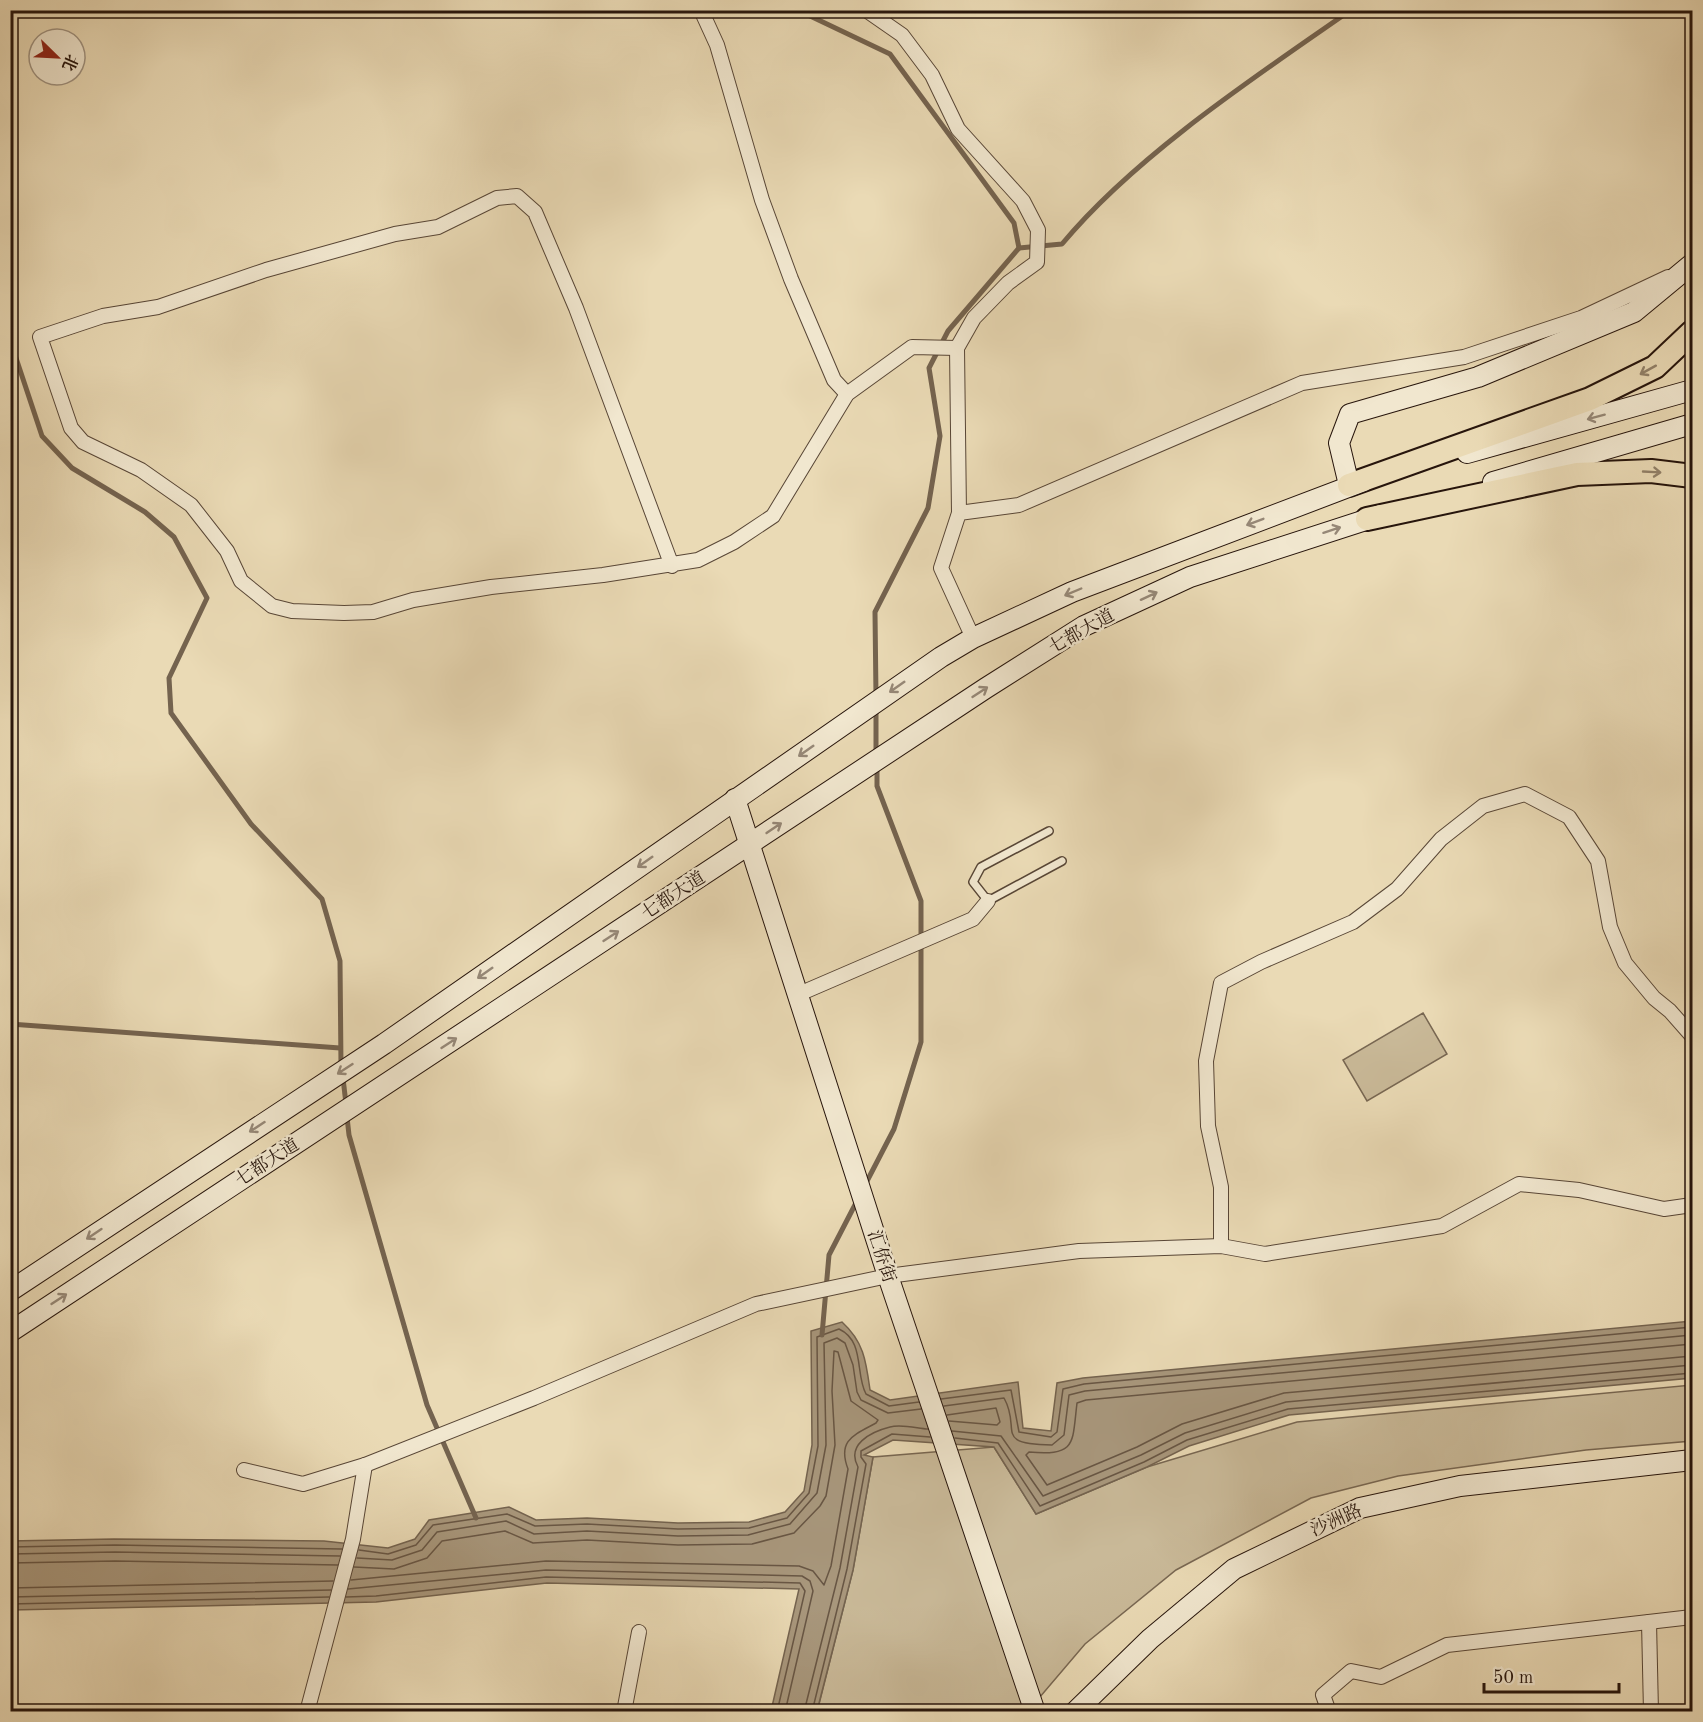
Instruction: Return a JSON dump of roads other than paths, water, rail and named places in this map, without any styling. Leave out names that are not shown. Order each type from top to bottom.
[{"type":"main road","points":[[1689,266],[1634,312],[1478,377],[1350,414],[1339,443],[1349,485],[1590,399],[1655,367],[1692,332]]},
{"type":"main road","name":"七都大道","points":[[10,1291],[384,1044],[941,657],[973,638],[1072,592],[1349,485],[1692,390]]},
{"type":"main road","name":"七都大道","points":[[10,1332],[931,724],[1084,626],[1190,577],[1367,519],[1692,424]]},
{"type":"main road","points":[[1367,519],[1577,474],[1651,471],[1692,476]]},
{"type":"main road","name":"汇侨街","points":[[735,800],[800,994],[888,1276],[1035,1712]]},
{"type":"main road","name":"沙洲路","points":[[1075,1712],[1150,1639],[1234,1569],[1360,1508],[1460,1486],[1692,1460]]},
{"type":"street","points":[[701,10],[717,45],[762,200],[791,279],[834,380],[847,394]]},
{"type":"street","points":[[866,10],[902,35],[932,75],[958,129],[1023,201],[1038,230],[1036,262],[1008,283],[974,318],[952,348],[959,513],[941,568],[973,638]]},
{"type":"street","points":[[672,566],[576,308],[535,212],[517,196],[497,198],[438,227],[395,234],[266,270],[158,307],[103,316],[40,336],[71,428],[83,442],[141,470],[191,504],[227,550],[241,581],[272,606],[292,611],[374,612],[414,600],[491,587],[672,566],[698,560],[734,542],[773,516],[847,394],[912,347],[952,348]]},
{"type":"street","points":[[959,513],[1019,505],[1302,383],[1464,357],[1581,318],[1689,266]]},
{"type":"street","points":[[1221,1246],[1221,1187],[1208,1126],[1206,1061],[1221,983],[1261,962],[1353,922],[1396,889],[1441,839],[1483,806],[1525,794],[1569,818],[1598,861],[1610,927],[1625,963],[1654,998],[1670,1011],[1692,1036]]},
{"type":"street","points":[[800,994],[973,919],[988,901]]},
{"type":"street","points":[[244,1470],[303,1484],[365,1466],[534,1398],[756,1304],[888,1276],[1079,1251],[1221,1246],[1265,1254],[1442,1226],[1519,1184],[1579,1190],[1664,1209],[1692,1205]]},
{"type":"street","points":[[307,1712],[353,1539],[365,1466]]},
{"type":"street","points":[[1329,1712],[1323,1695],[1351,1671],[1381,1677],[1447,1645],[1692,1617]]},
{"type":"street","points":[[1649,1622],[1651,1712]]},
{"type":"street","points":[[624,1712],[639,1632]]},
{"type":"lane","points":[[1049,831],[981,867],[973,882],[988,901],[1062,861]]},
{"type":"water","points":[[1692,1321],[1692,1378],[1289,1415],[1189,1446],[1147,1467],[1036,1514],[994,1447],[893,1440],[864,1455],[873,1457],[853,1570],[817,1711],[771,1711],[799,1589],[547,1583],[376,1602],[11,1610],[10,1541],[114,1539],[324,1541],[388,1548],[415,1539],[429,1520],[509,1507],[536,1520],[587,1518],[678,1523],[749,1522],[785,1512],[804,1491],[812,1445],[811,1331],[842,1322],[855,1337],[863,1353],[870,1390],[890,1400],[1018,1382],[1023,1428],[1051,1431],[1057,1383],[1083,1378]]},
{"type":"waterway","points":[[807,10],[808,15],[890,54],[1014,223],[1019,248],[948,331],[929,368],[940,436],[928,508],[875,612],[876,697]]},
{"type":"waterway","points":[[1019,248],[1062,244],[1091,211],[1160,149],[1237,90],[1351,10]]},
{"type":"waterway","points":[[10,340],[42,436],[72,468],[145,512],[174,537],[207,598],[169,678],[171,713],[251,824],[322,899],[340,961],[341,1066]]},
{"type":"waterway","points":[[876,707],[876,754]]},
{"type":"waterway","points":[[865,1185],[894,1129],[921,1042],[921,901],[877,786],[877,767]]},
{"type":"waterway","points":[[10,1024],[340,1048]]},
{"type":"waterway","points":[[343,1078],[346,1104]]},
{"type":"waterway","points":[[347,1117],[349,1135],[427,1405],[476,1518]]},
{"type":"waterway","points":[[822,1335],[829,1255],[858,1199]]}]
